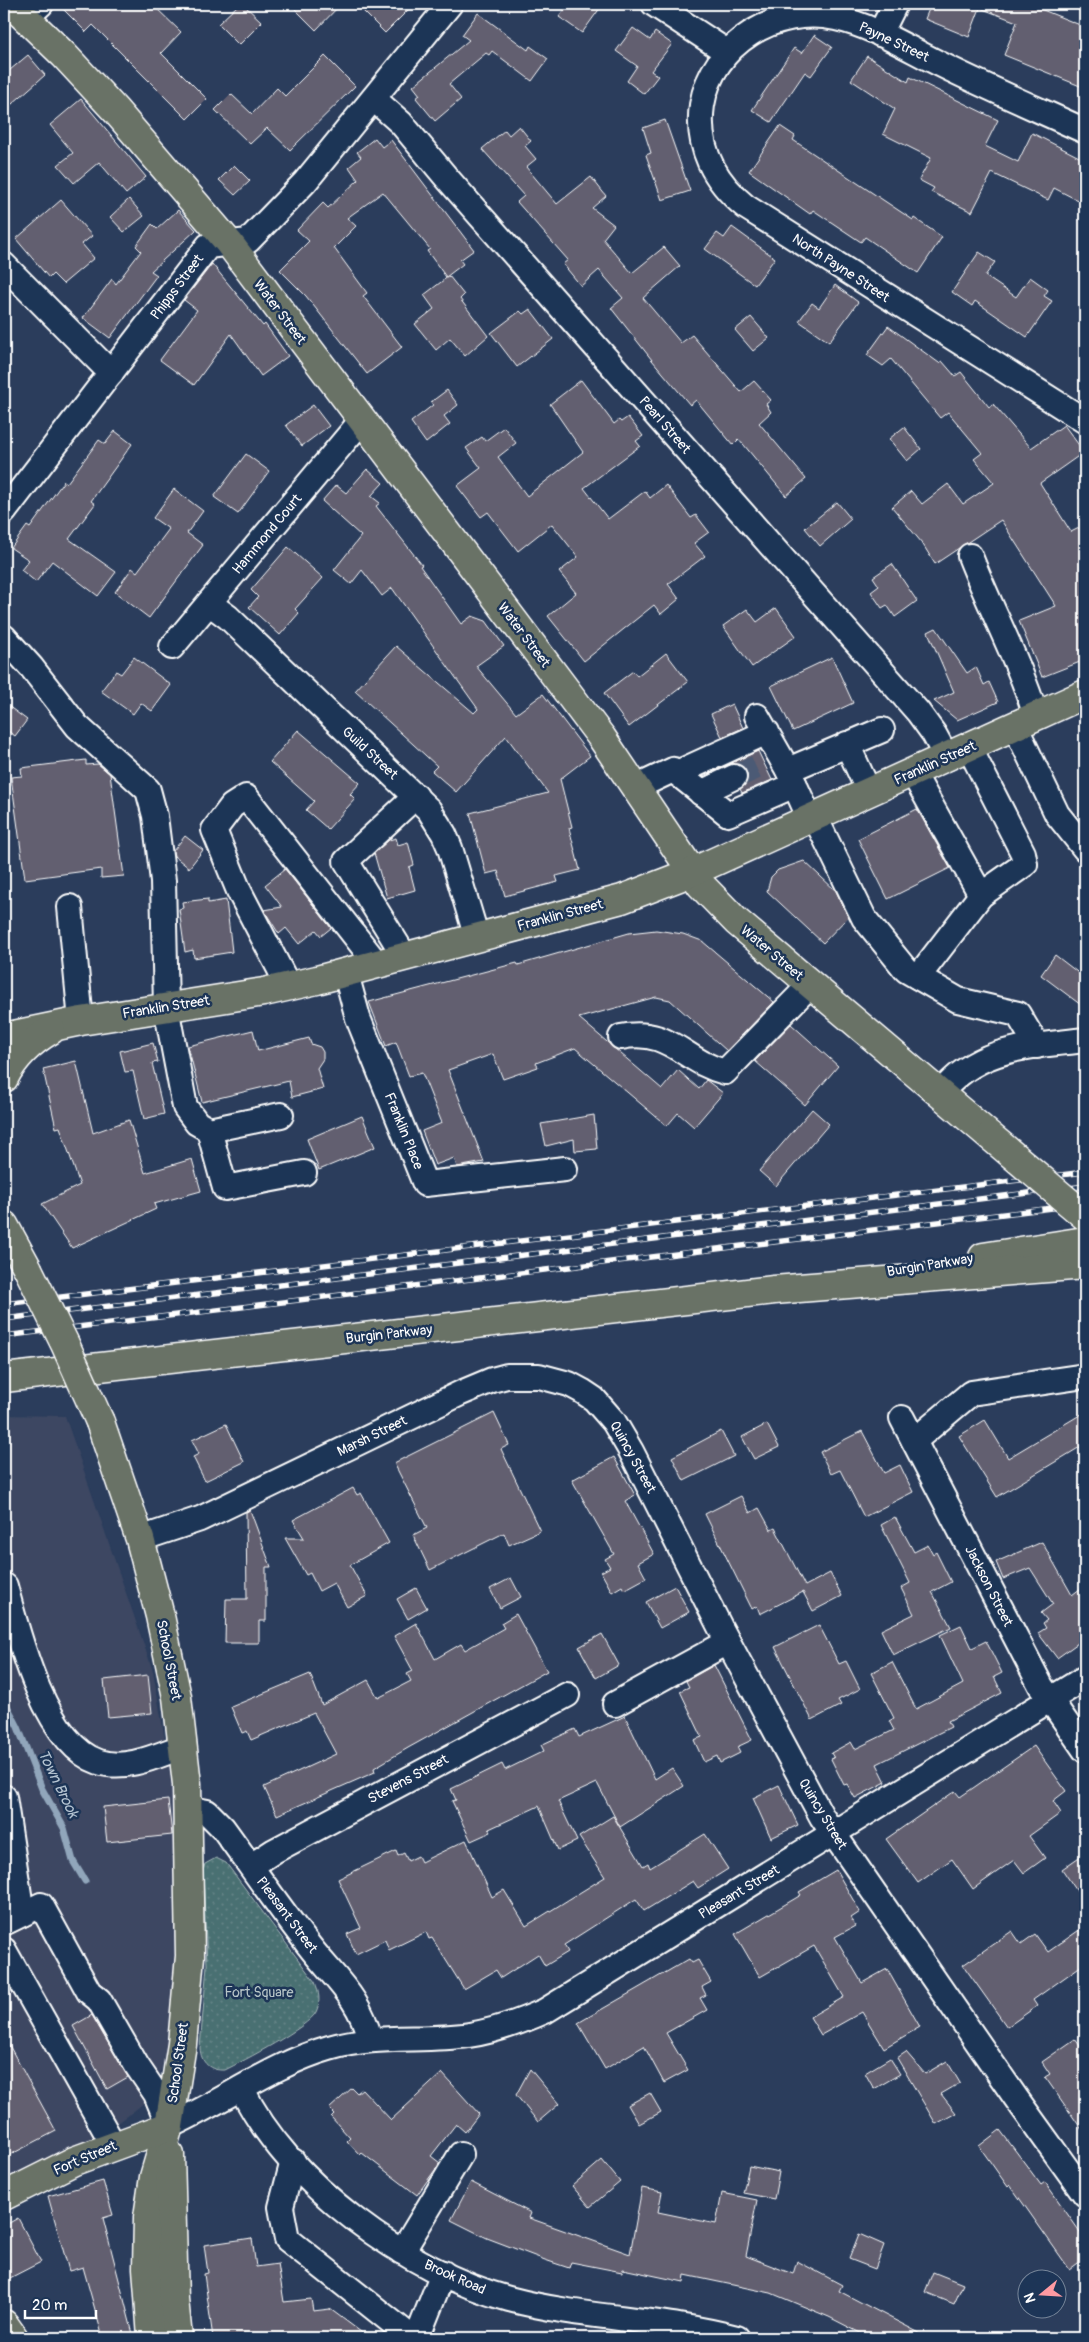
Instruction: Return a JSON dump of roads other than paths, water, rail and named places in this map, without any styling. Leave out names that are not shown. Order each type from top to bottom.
[{"type":"main road","name":"Water Street","points":[[26,8],[229,243],[602,738],[709,895],[730,916],[810,985],[1085,1216]]},
{"type":"main road","name":"Franklin Street","points":[[4,1035],[289,986],[346,974],[377,964],[622,899],[692,872],[1085,694]]},
{"type":"main road","points":[[4,1078],[18,1057],[29,1046],[70,1024]]},
{"type":"main road","name":"School Street","points":[[4,1225],[17,1260],[65,1344],[100,1422],[140,1539],[167,1648],[184,1746],[190,1956],[182,2044],[169,2126],[154,2177],[148,2217],[148,2284],[152,2338]]},
{"type":"main road","name":"Burgin Parkway","points":[[774,1290],[1085,1241]]},
{"type":"main road","name":"Burgin Parkway","points":[[4,1378],[774,1290],[1085,1265]]},
{"type":"main road","name":"School Street","points":[[169,2126],[174,2281],[178,2338]]},
{"type":"main road","name":"Fort Street","points":[[4,2196],[74,2161],[169,2126]]},
{"type":"main road","points":[[4,2324],[14,2338]]},
{"type":"street","name":"Phipps Street","points":[[4,512],[208,246],[248,241],[305,182],[450,4]]},
{"type":"street","points":[[654,4],[727,52]]},
{"type":"street","points":[[880,34],[894,4]]},
{"type":"street","name":"Payne Street","points":[[727,52],[745,36],[779,20],[808,15],[836,18],[880,34],[983,85],[1085,130]]},
{"type":"street","name":"North Payne Street","points":[[727,52],[707,88],[703,102],[701,130],[706,155],[711,167],[736,199],[864,283],[1085,421]]},
{"type":"street","name":"Pearl Street","points":[[374,99],[401,123],[446,177],[912,705],[934,734],[958,752],[1023,853],[1025,864],[980,895]]},
{"type":"street","points":[[4,265],[111,373]]},
{"type":"street","name":"Hammond Court","points":[[172,647],[362,420]]},
{"type":"street","points":[[970,556],[986,600],[1025,681],[1026,721],[1057,814],[1085,849]]},
{"type":"street","name":"Guild Street","points":[[209,603],[228,617],[429,810],[444,834],[477,938]]},
{"type":"street","points":[[4,637],[32,668],[77,726],[148,790],[154,816],[163,881],[166,1007],[185,1107],[197,1123],[209,1130],[281,1115]]},
{"type":"street","points":[[677,773],[762,724],[782,769],[812,818],[864,918],[906,970],[958,1000],[1018,1014],[1037,1046]]},
{"type":"street","points":[[637,787],[673,770],[728,814],[782,769],[882,730]]},
{"type":"street","points":[[847,744],[870,792]]},
{"type":"street","points":[[913,773],[980,895],[918,977]]},
{"type":"street","points":[[701,793],[734,777]]},
{"type":"street","points":[[405,958],[346,861],[416,796]]},
{"type":"street","points":[[289,986],[239,891],[214,830],[232,806],[246,797],[377,964]]},
{"type":"street","points":[[70,907],[70,1024]]},
{"type":"street","name":"Franklin Place","points":[[346,974],[358,1018],[425,1184],[566,1169]]},
{"type":"street","points":[[620,1038],[647,1034],[725,1072],[810,985]]},
{"type":"street","points":[[940,1094],[954,1078],[974,1062],[1004,1051],[1085,1040]]},
{"type":"street","points":[[209,1130],[225,1188],[304,1173]]},
{"type":"street","name":"Marsh Street","points":[[140,1539],[200,1519],[452,1397],[492,1380],[522,1375],[554,1379],[582,1391],[604,1410]]},
{"type":"street","points":[[914,1441],[971,1393],[1085,1376]]},
{"type":"street","name":"Quincy Street","points":[[604,1410],[632,1451],[728,1642],[816,1806],[1016,2098],[1085,2194]]},
{"type":"street","name":"Jackson Street","points":[[902,1418],[1049,1700],[1085,1750]]},
{"type":"street","points":[[5,1586],[22,1646],[48,1709],[66,1739],[82,1753],[100,1762],[133,1764],[184,1746]]},
{"type":"street","points":[[615,1704],[728,1642]]},
{"type":"street","name":"Pleasant Street","points":[[169,2126],[311,2054],[330,2048],[370,2040],[469,2035],[488,2032],[527,2019],[562,2000],[834,1834],[1085,1678]]},
{"type":"street","name":"Stevens Street","points":[[251,1866],[567,1694]]},
{"type":"street","points":[[4,1797],[13,1918],[41,1905],[89,1992],[100,2000],[136,2066],[156,2094],[169,2126]]},
{"type":"street","name":"Pleasant Street","points":[[187,1808],[207,1812],[215,1818],[305,1941],[355,2001],[364,2016],[370,2040]]},
{"type":"street","points":[[4,1950],[114,2146]]},
{"type":"street","name":"Brook Road","points":[[242,2089],[263,2126],[293,2161],[345,2212],[402,2252],[443,2273],[486,2292],[534,2305],[698,2329],[737,2338]]},
{"type":"street","points":[[402,2252],[460,2154]]},
{"type":"street","points":[[293,2161],[281,2207],[287,2239],[412,2338]]},
{"type":"street","points":[[417,2338],[443,2273]]},
{"type":"waterway","name":"Town Brook","points":[[4,1700],[18,1727],[42,1789],[64,1828],[73,1861],[85,1881]]},
{"type":"tunnel","points":[[734,777],[764,764]]},
{"type":"railway","points":[[4,1304],[1085,1172]]},
{"type":"railway","points":[[4,1319],[1085,1186]]},
{"type":"railway","points":[[4,1336],[1085,1204]]},
{"type":"park label","name":"Fort Square","points":[[259,1992]]}]
